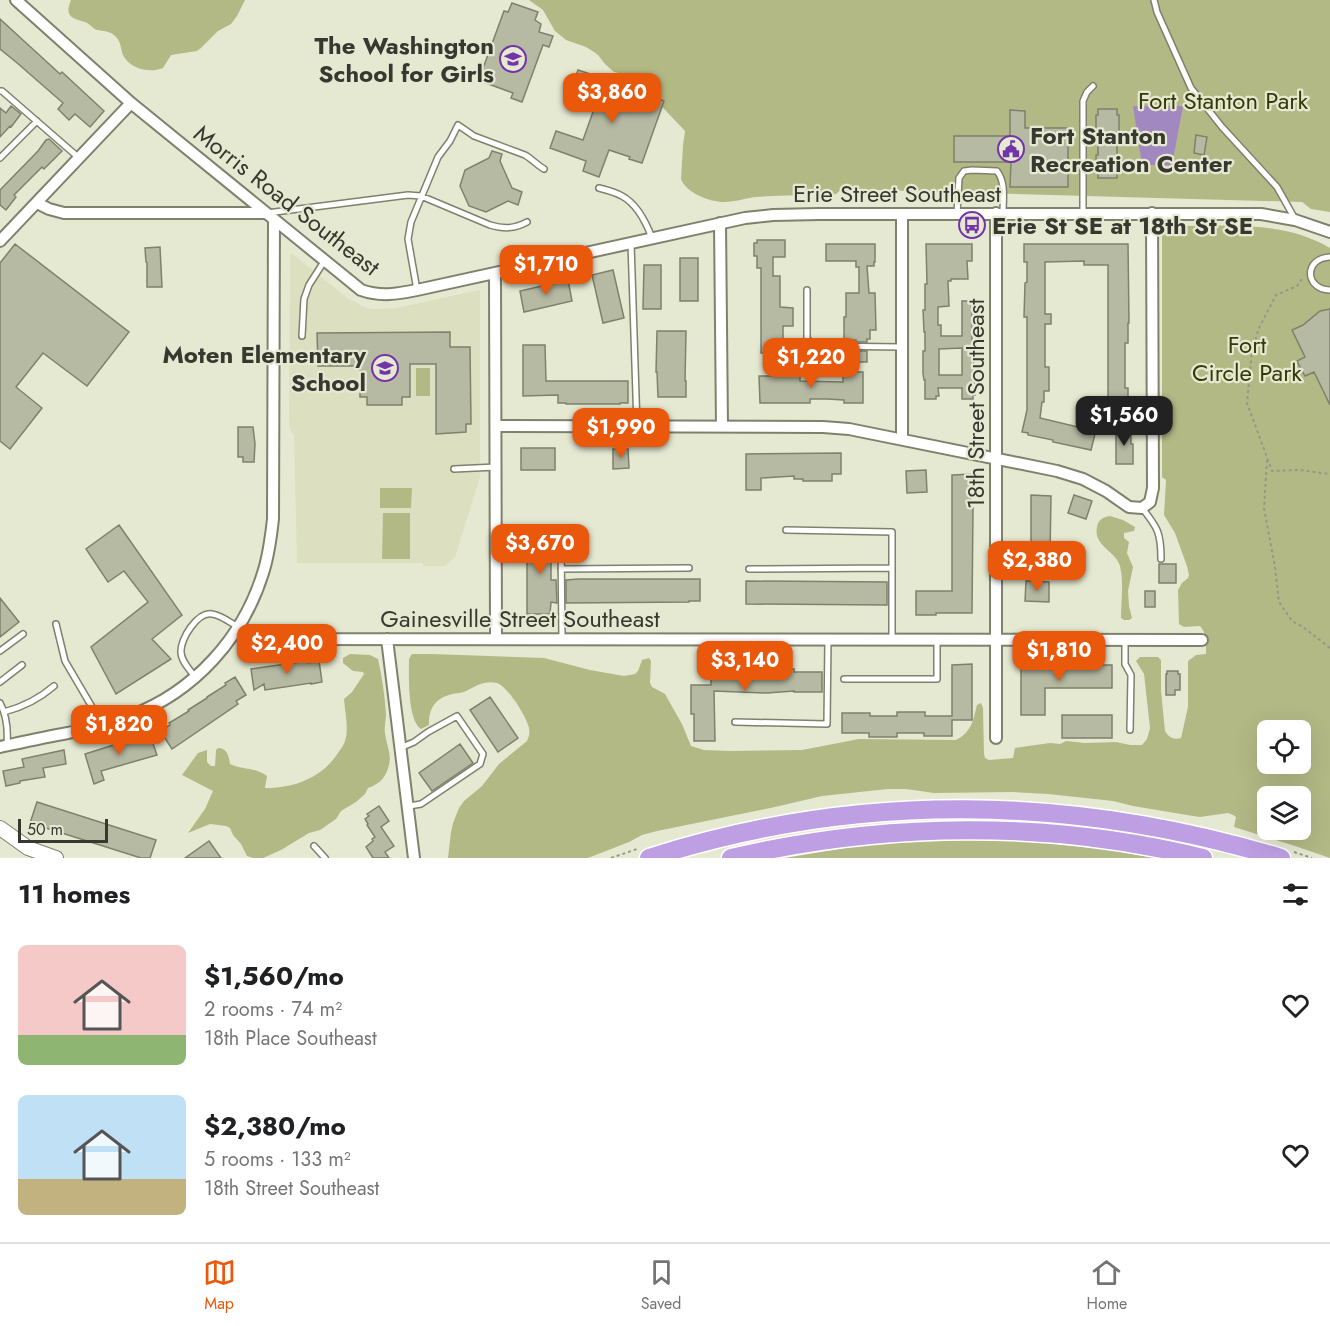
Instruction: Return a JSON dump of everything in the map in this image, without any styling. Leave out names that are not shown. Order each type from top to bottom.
[{"type":"highway","points":[[649,858],[723,837],[790,823],[884,812],[965,809],[1043,812],[1123,821],[1207,838],[1281,858]]},
{"type":"highway","points":[[731,858],[832,839],[964,830],[1021,831],[1077,836],[1153,847],[1203,858]]},
{"type":"street","name":"Morris Road Southeast","points":[[16,0],[131,103],[362,290],[368,292],[388,295],[417,290],[720,223]]},
{"type":"street","points":[[2,237],[131,103]]},
{"type":"street","points":[[4,746],[123,719],[171,695],[195,677],[222,651],[251,604],[264,573],[273,519],[270,216],[64,213],[37,203]]},
{"type":"street","name":"18th Street Southeast","points":[[996,738],[999,213]]},
{"type":"street","points":[[496,426],[722,426],[849,429],[1050,469],[1083,479],[1129,507],[1146,505],[1153,488],[1152,213]]},
{"type":"street","points":[[902,214],[902,439]]},
{"type":"street","name":"Erie Street Southeast","points":[[720,223],[772,215],[1261,214],[1295,220],[1327,231]]},
{"type":"street","points":[[720,223],[722,426]]},
{"type":"street","points":[[495,274],[496,639]]},
{"type":"street","name":"Gainesville Street Southeast","points":[[238,627],[251,636],[264,638],[1202,640]]},
{"type":"street","points":[[387,639],[414,858]]},
{"type":"street","points":[[0,828],[28,848],[56,858]]},
{"type":"lane","points":[[1154,0],[1157,12],[1191,88],[1222,127],[1277,187],[1295,220]]},
{"type":"lane","points":[[1083,213],[1083,101],[1093,86]]},
{"type":"lane","points":[[0,91],[79,159]]},
{"type":"lane","points":[[0,158],[37,121]]},
{"type":"lane","points":[[417,290],[410,253],[409,231],[415,210],[438,157],[458,125],[474,136],[525,155],[544,169]]},
{"type":"lane","points":[[957,214],[959,178],[964,171],[972,170],[997,171],[1000,175],[1003,182],[999,213]]},
{"type":"lane","points":[[599,188],[629,200],[646,222],[652,238]]},
{"type":"lane","points":[[270,216],[408,195],[421,196],[502,228],[513,228],[527,222]]},
{"type":"lane","points":[[631,243],[637,426]]},
{"type":"lane","points":[[1330,257],[1315,262],[1311,275],[1316,286],[1330,290]]},
{"type":"lane","points":[[302,336],[304,298],[309,285],[325,260]]},
{"type":"lane","points":[[807,290],[807,338],[811,344],[902,347]]},
{"type":"lane","points":[[454,468],[496,467]]},
{"type":"lane","points":[[1146,505],[1161,543],[1161,559]]},
{"type":"lane","points":[[786,530],[892,532],[892,639]]},
{"type":"lane","points":[[561,544],[562,639]]},
{"type":"lane","points":[[561,569],[689,568]]},
{"type":"lane","points":[[749,569],[892,568]]},
{"type":"lane","points":[[195,677],[181,652],[184,638],[193,624],[206,614],[214,614],[238,627]]},
{"type":"lane","points":[[56,624],[65,661],[92,706],[100,726]]},
{"type":"lane","points":[[0,651],[23,634]]},
{"type":"lane","points":[[735,722],[827,724],[828,639]]},
{"type":"lane","points":[[844,679],[937,679],[937,639]]},
{"type":"lane","points":[[1125,640],[1125,664],[1131,675],[1130,730]]},
{"type":"lane","points":[[0,682],[22,665]]},
{"type":"lane","points":[[4,712],[30,703],[54,686]]},
{"type":"lane","points":[[0,704],[8,731],[4,746]]},
{"type":"lane","points":[[400,748],[457,716],[483,754],[480,764],[421,804],[407,807]]},
{"type":"lane","points":[[315,846],[325,858]]},
{"type":"path","points":[[1303,278],[1297,286],[1276,295],[1259,328],[1252,350],[1247,403],[1272,471],[1299,470],[1330,474]]},
{"type":"path","points":[[1268,458],[1264,507],[1279,602],[1292,621],[1330,648]]},
{"type":"shaded area","points":[[1133,106],[1183,106],[1172,165],[1142,165]]},
{"type":"shaded area","name":"Moten Elementary School","points":[[290,254],[293,254],[347,298],[367,308],[396,308],[480,291],[480,477],[455,557],[445,566],[423,566],[423,563],[297,563],[294,435],[289,427]]},
{"type":"green space","points":[[71,0],[245,0],[231,24],[218,31],[201,48],[197,51],[171,55],[163,68],[153,70],[132,65],[124,57],[119,41],[113,34],[97,30],[70,16],[68,10]]},
{"type":"green space","name":"Fort Stanton Park","points":[[529,0],[1330,0],[1330,212],[1311,209],[1302,202],[842,189],[831,195],[765,196],[718,202],[699,196],[681,179],[685,131],[633,76],[614,72],[594,52],[566,40],[555,31],[543,10]]},
{"type":"green space","name":"Fort Circle Park","points":[[1171,226],[1253,226],[1293,233],[1330,248],[1330,858],[1276,840],[1311,840],[1311,786],[1257,786],[1257,834],[1234,827],[1236,817],[1228,813],[1200,817],[1113,801],[1048,794],[934,793],[888,789],[822,796],[657,831],[588,858],[448,858],[451,832],[459,808],[482,786],[499,764],[527,741],[529,728],[521,710],[506,690],[497,683],[488,682],[437,701],[430,714],[429,725],[421,729],[416,724],[411,707],[409,659],[412,654],[544,658],[624,676],[635,674],[642,660],[649,658],[652,687],[665,694],[691,746],[704,750],[802,750],[859,739],[956,740],[969,729],[977,705],[981,703],[984,754],[989,760],[1013,758],[1015,748],[1050,743],[1060,744],[1066,741],[1142,745],[1147,739],[1150,728],[1144,674],[1136,661],[1140,657],[1158,657],[1161,660],[1165,731],[1172,738],[1181,738],[1188,707],[1188,661],[1196,655],[1206,654],[1206,641],[1200,626],[1184,627],[1179,624],[1178,590],[1189,575],[1175,533],[1164,515],[1166,480],[1162,477],[1162,235]]},
{"type":"green space","points":[[416,368],[430,368],[430,396],[416,396]]},
{"type":"green space","points":[[380,488],[412,488],[411,508],[380,508]]},
{"type":"green space","points":[[383,513],[410,513],[410,559],[382,559]]},
{"type":"green space","points":[[1110,516],[1135,527],[1134,531],[1124,533],[1124,538],[1129,542],[1127,553],[1133,567],[1128,591],[1132,618],[1129,620],[1121,618],[1120,566],[1114,556],[1101,544],[1097,534],[1100,521]]},
{"type":"green space","points":[[350,654],[370,655],[378,659],[384,694],[385,731],[390,757],[388,770],[382,780],[368,788],[356,802],[341,811],[336,819],[320,830],[309,833],[263,858],[247,856],[230,828],[226,826],[210,824],[188,833],[205,809],[213,791],[182,775],[198,753],[207,750],[207,762],[215,766],[216,750],[224,749],[230,764],[258,771],[267,776],[265,788],[297,784],[316,775],[331,762],[343,746],[346,736],[344,699],[352,692],[364,674],[353,671],[343,663],[343,658]]},
{"type":"green space","points":[[949,839],[1009,839],[1103,849],[1156,858],[785,858],[857,846]]},
{"type":"building","name":"The Washington School for Girls","points":[[512,3],[538,12],[535,20],[541,24],[539,32],[553,36],[549,47],[543,45],[522,102],[511,98],[513,93],[483,82],[487,73],[482,71],[504,11],[508,12]]},
{"type":"building","points":[[0,19],[104,111],[90,127],[75,114],[69,120],[58,109],[63,103],[0,49]]},
{"type":"building","points":[[578,70],[664,101],[642,163],[609,150],[599,177],[583,171],[586,161],[550,148],[556,131],[583,140],[599,95],[589,95],[590,93],[572,87]]},
{"type":"building","points":[[11,106],[21,114],[0,137],[0,108],[6,113]]},
{"type":"building","points":[[1098,109],[1117,109],[1117,115],[1119,115],[1117,155],[1119,155],[1119,172],[1117,172],[1117,178],[1098,178],[1098,172],[1096,172],[1098,132],[1096,132],[1096,115],[1098,115]]},
{"type":"building","name":"Fort Stanton Recreation Center","points":[[1010,110],[1025,111],[1025,128],[1068,128],[1068,187],[1010,187],[1011,162],[954,162],[954,136],[1010,136]]},
{"type":"building","points":[[1196,135],[1207,137],[1204,155],[1194,153]]},
{"type":"building","points":[[49,139],[62,151],[14,195],[16,197],[6,210],[0,205],[0,190]]},
{"type":"building","points":[[492,151],[502,154],[500,161],[512,188],[522,192],[518,205],[508,201],[486,212],[469,206],[460,186],[465,170],[489,158]]},
{"type":"building","points":[[757,240],[785,240],[785,257],[773,257],[773,276],[780,276],[780,307],[793,308],[793,326],[783,326],[783,345],[780,345],[780,353],[761,353],[761,268],[757,268],[757,256],[754,256],[754,243],[757,243]]},
{"type":"building","points":[[15,244],[129,332],[87,386],[43,353],[16,387],[42,408],[10,449],[0,441],[0,263]]},
{"type":"building","points":[[826,244],[875,244],[874,266],[867,266],[869,293],[875,293],[876,330],[870,330],[870,339],[867,339],[867,342],[844,340],[846,293],[859,293],[859,267],[856,267],[856,261],[826,261]]},
{"type":"building","points":[[926,244],[972,244],[972,261],[967,261],[968,279],[948,281],[949,306],[938,307],[938,325],[941,325],[941,336],[962,336],[962,301],[972,301],[972,350],[975,376],[973,399],[962,399],[962,388],[938,388],[939,396],[936,396],[936,399],[925,399],[923,310],[925,310],[925,284],[927,284]],"holes":[[[962,348],[962,375],[939,375],[939,349]]]},
{"type":"building","points":[[1024,244],[1128,244],[1129,323],[1128,343],[1125,343],[1125,388],[1128,388],[1130,422],[1113,416],[1113,402],[1108,402],[1108,265],[1084,265],[1084,261],[1045,262],[1045,314],[1051,314],[1051,324],[1045,324],[1045,367],[1049,367],[1049,391],[1044,391],[1040,418],[1085,430],[1096,430],[1091,450],[1053,442],[1053,440],[1022,432],[1027,410],[1027,317],[1024,317],[1027,262],[1024,262]]},
{"type":"building","points":[[160,247],[162,287],[147,287],[145,248]]},
{"type":"building","points":[[680,258],[698,258],[698,301],[680,301]]},
{"type":"building","points":[[644,265],[661,265],[661,309],[643,309]]},
{"type":"building","points":[[613,270],[624,318],[603,323],[592,275]]},
{"type":"building","points":[[568,280],[572,301],[524,312],[520,291]]},
{"type":"building","points":[[1330,309],[1330,405],[1314,372],[1305,376],[1297,361],[1305,357],[1292,330],[1303,325],[1320,311]]},
{"type":"building","points":[[657,331],[686,331],[686,397],[658,397]]},
{"type":"building","points":[[450,332],[450,347],[470,347],[471,424],[466,424],[466,432],[436,434],[436,364],[410,364],[410,397],[402,397],[402,405],[367,405],[367,397],[360,397],[360,366],[318,366],[317,333]]},
{"type":"building","points":[[523,345],[545,345],[546,381],[628,381],[628,403],[566,404],[558,403],[558,395],[523,396]]},
{"type":"building","points":[[856,351],[867,351],[867,362],[856,362]]},
{"type":"building","points":[[843,372],[863,372],[863,403],[810,399],[810,403],[760,403],[759,376],[800,376],[800,381],[843,382]]},
{"type":"building","points":[[238,427],[253,427],[254,462],[243,462],[243,457],[238,457]]},
{"type":"building","points":[[1131,428],[1133,464],[1116,464],[1116,429]]},
{"type":"building","points":[[521,448],[555,448],[555,470],[521,470]]},
{"type":"building","points":[[613,449],[628,449],[629,468],[613,469]]},
{"type":"building","points":[[841,453],[841,474],[832,474],[832,481],[803,481],[803,479],[794,479],[794,476],[761,478],[761,490],[746,490],[746,454]]},
{"type":"building","points":[[926,470],[927,492],[907,493],[906,471]]},
{"type":"building","points":[[973,474],[973,489],[970,489],[971,508],[973,508],[972,613],[916,615],[916,591],[952,591],[952,475]]},
{"type":"building","points":[[1031,495],[1051,496],[1050,554],[1031,554]]},
{"type":"building","points":[[1074,495],[1092,501],[1086,519],[1068,513]]},
{"type":"building","points":[[119,525],[182,615],[152,639],[171,659],[116,694],[91,647],[148,602],[124,571],[108,582],[86,549]]},
{"type":"building","points":[[527,535],[551,535],[551,580],[556,580],[557,603],[551,602],[550,614],[527,614]]},
{"type":"building","points":[[1159,564],[1176,564],[1176,583],[1159,583]]},
{"type":"building","points":[[700,579],[700,601],[566,603],[566,580]]},
{"type":"building","points":[[746,581],[887,582],[887,605],[746,604]]},
{"type":"building","points":[[1026,581],[1049,582],[1049,602],[1025,601]]},
{"type":"building","points":[[1145,591],[1155,591],[1155,607],[1145,607]]},
{"type":"building","points":[[0,598],[19,622],[0,637]]},
{"type":"building","points":[[307,661],[308,663],[319,661],[322,682],[265,690],[264,684],[254,690],[251,669]]},
{"type":"building","points":[[972,664],[972,720],[952,720],[952,736],[897,733],[897,737],[869,737],[869,733],[842,733],[842,713],[897,716],[897,712],[925,712],[925,716],[952,716],[952,665]]},
{"type":"building","points":[[1021,665],[1112,665],[1112,688],[1045,688],[1045,715],[1021,715]]},
{"type":"building","points":[[711,669],[766,672],[766,669],[794,669],[794,672],[822,672],[822,692],[714,691],[715,741],[694,741],[691,685],[711,685]]},
{"type":"building","points":[[1167,671],[1178,671],[1180,674],[1180,690],[1175,690],[1175,695],[1166,695]]},
{"type":"building","points":[[235,677],[246,695],[236,701],[238,704],[172,749],[161,732],[166,730],[169,723]]},
{"type":"building","points":[[490,697],[518,738],[498,752],[470,710]]},
{"type":"building","points":[[1062,715],[1112,715],[1112,738],[1062,738]]},
{"type":"building","points":[[150,735],[157,755],[101,771],[104,780],[94,784],[85,754]]},
{"type":"building","points":[[460,744],[473,763],[432,791],[419,773]]},
{"type":"building","points":[[64,750],[66,764],[43,768],[45,777],[6,786],[3,771],[24,767],[22,759]]},
{"type":"building","points":[[37,802],[156,840],[150,858],[141,858],[30,823]]},
{"type":"building","points":[[379,806],[389,821],[381,827],[394,846],[385,852],[389,858],[373,858],[366,847],[375,837],[365,819],[369,816],[367,814]]},
{"type":"building","points":[[209,841],[221,858],[185,858]]},
{"type":"place","name":"The Washington School for Girls","points":[[513,59]]},
{"type":"place","name":"Fort Stanton Recreation Center","points":[[1011,149]]},
{"type":"place","name":"Erie St SE at 18th St SE","points":[[972,225]]},
{"type":"place","name":"Moten Elementary School","points":[[385,368]]}]
